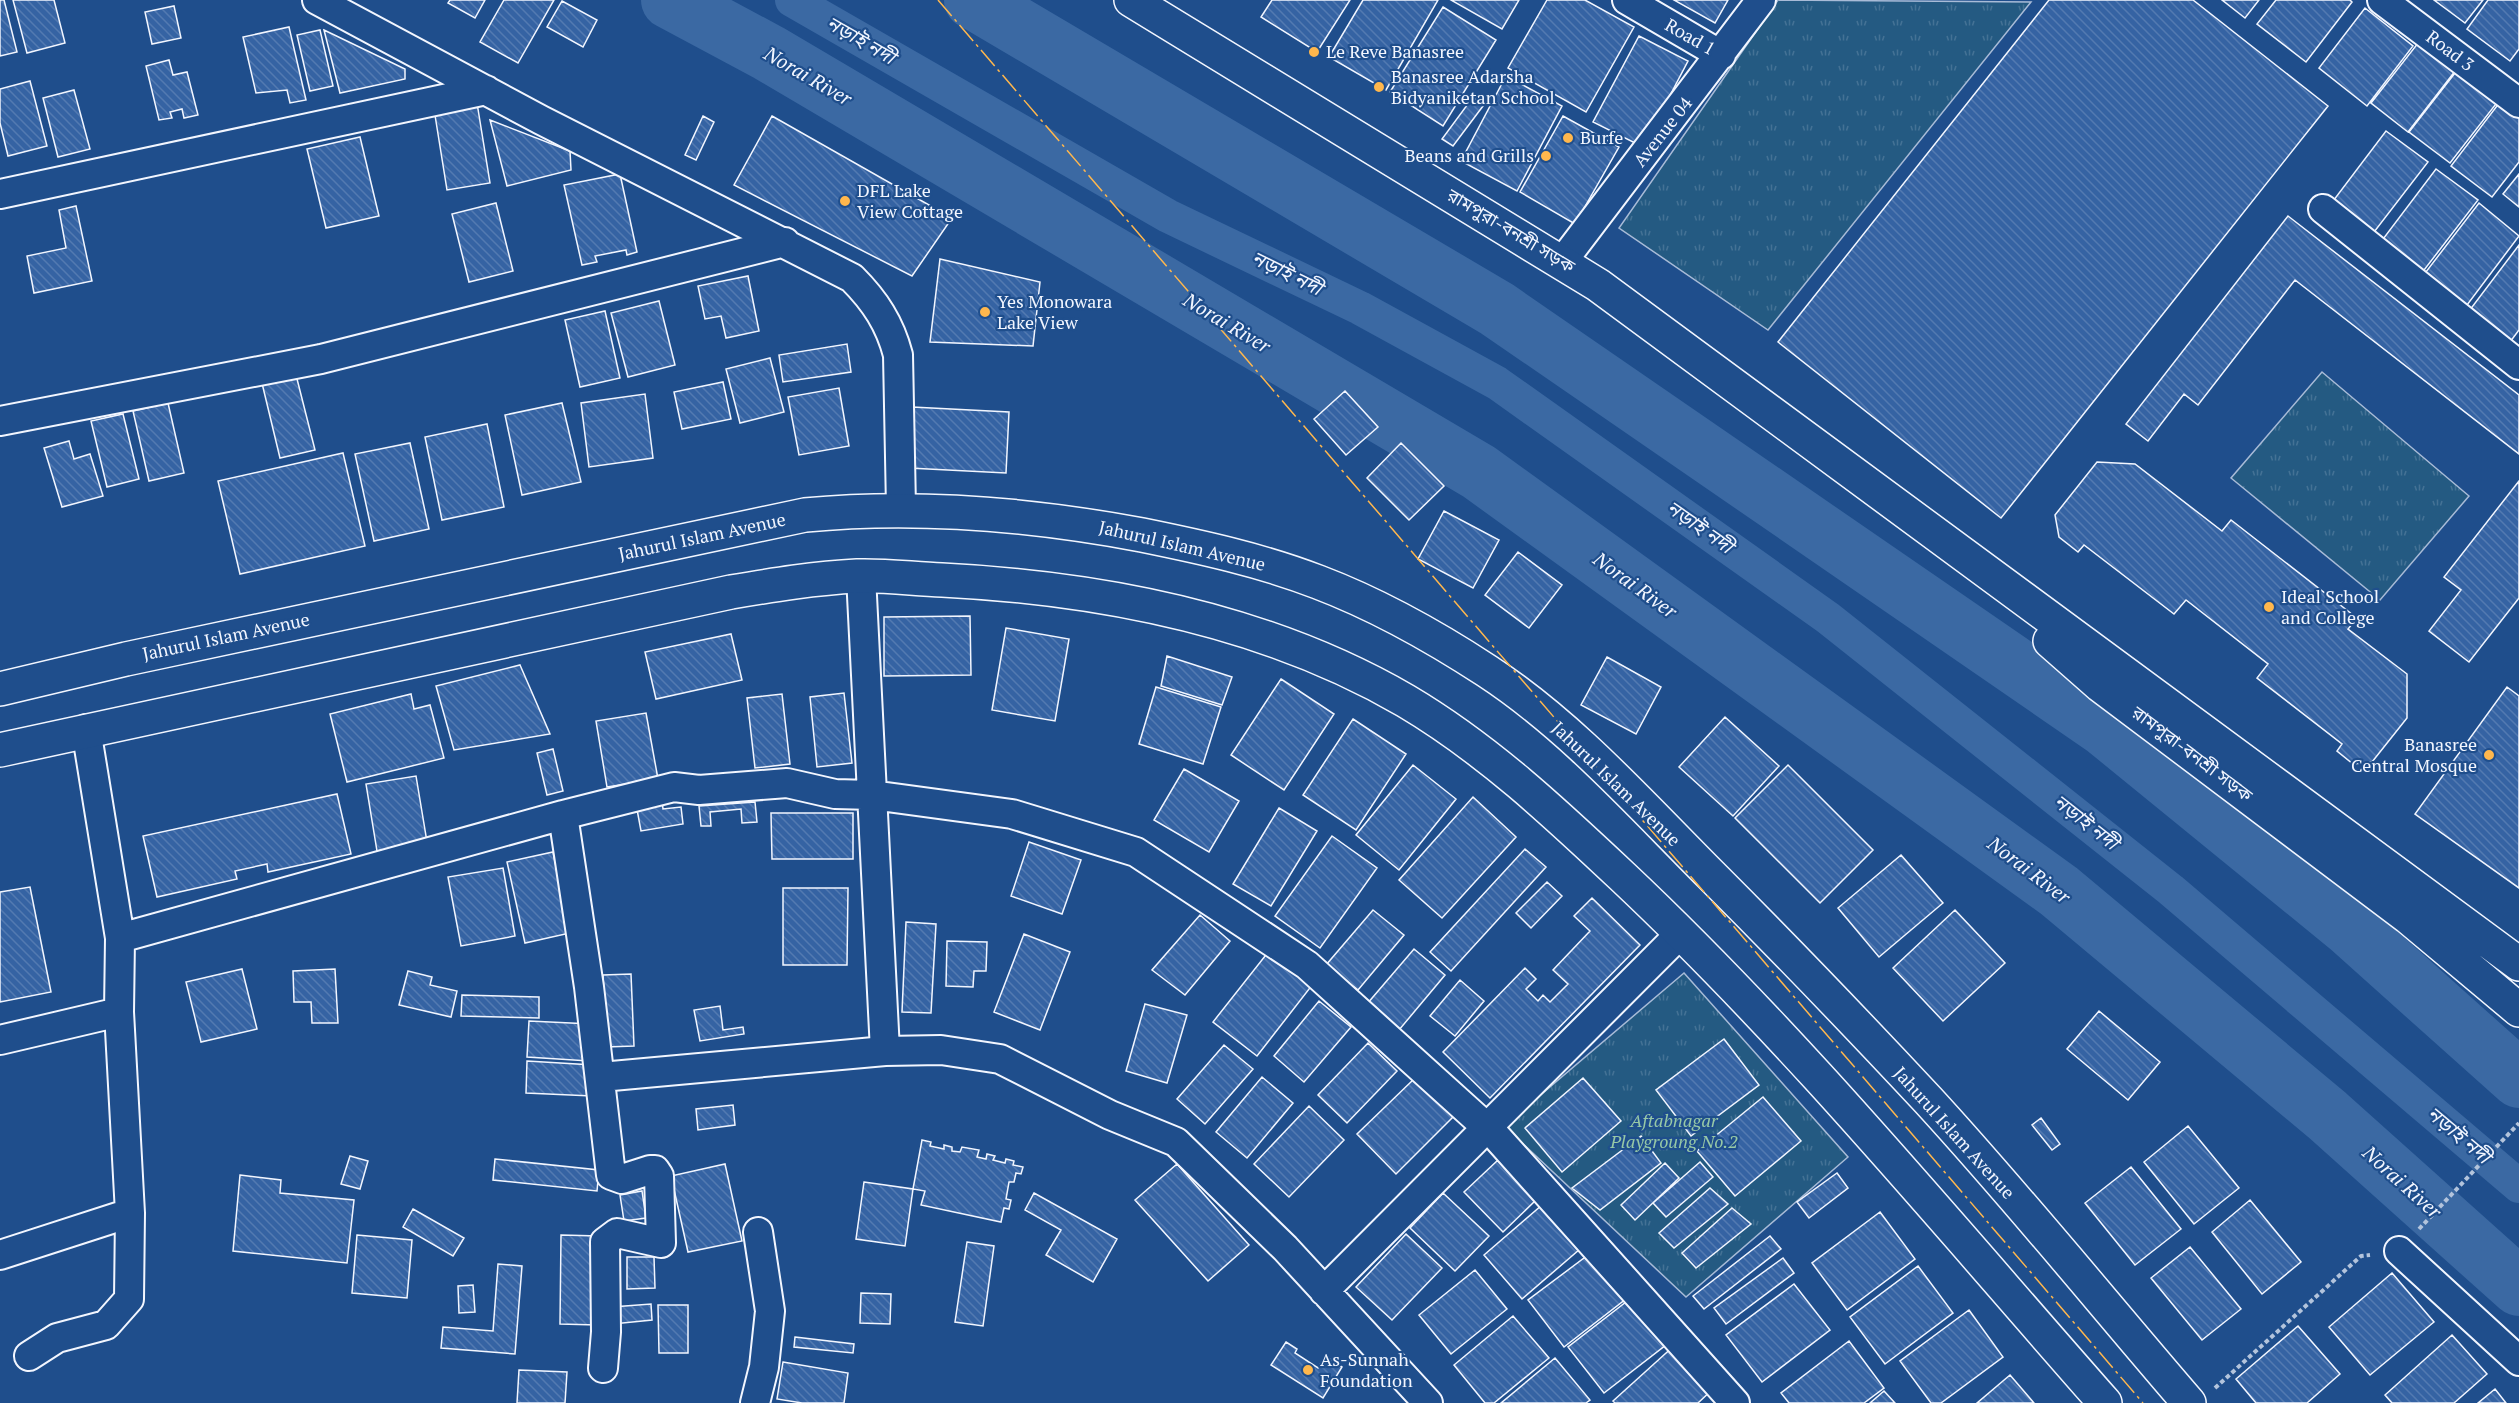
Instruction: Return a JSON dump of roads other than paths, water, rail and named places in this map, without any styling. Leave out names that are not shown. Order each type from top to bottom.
[{"type":"street","points":[[317,0],[486,90],[852,278],[872,297],[892,331],[898,355],[901,508]]},
{"type":"street","name":"রামপুরা-বনশ্রী সড়ক","points":[[1131,0],[1598,285],[2519,964]]},
{"type":"street","name":"Road 1","points":[[1627,0],[1721,55]]},
{"type":"street","name":"Avenue 04","points":[[1562,262],[1761,0]]},
{"type":"street","name":"Road 3","points":[[2382,0],[2519,103]]},
{"type":"street","points":[[0,194],[486,90]]},
{"type":"street","points":[[2323,209],[2519,365]]},
{"type":"street","points":[[0,421],[321,359],[785,242]]},
{"type":"street","name":"রামপুরা-বনশ্রী সড়ক","points":[[1875,487],[2100,685],[2408,917],[2519,1010]]},
{"type":"street","name":"Jahurul Islam Avenue","points":[[0,688],[126,658],[806,515],[901,508],[1016,516],[1095,526],[1192,545],[1318,582],[1370,605],[1488,672],[1540,711],[1628,792],[1777,941],[1930,1103],[2198,1399]]},
{"type":"street","points":[[861,576],[885,1051]]},
{"type":"street","points":[[0,750],[86,729],[731,592],[817,579],[861,576],[980,582],[1077,593],[1160,608],[1309,653],[1406,701],[1451,730],[1508,772],[1681,933],[1775,1028],[2105,1403]]},
{"type":"street","points":[[29,1356],[57,1338],[106,1324],[129,1299],[130,1213],[119,1012],[120,938],[86,729]]},
{"type":"street","points":[[120,938],[563,815],[674,788],[699,790],[787,783],[836,794],[872,795],[1012,814],[1136,852],[1307,964],[1487,1128],[1735,1403]]},
{"type":"street","points":[[563,815],[600,1077],[611,1175],[622,1179],[655,1170],[659,1176],[661,1243],[616,1233],[605,1242],[606,1332],[603,1368]]},
{"type":"street","points":[[1324,1291],[1681,933]]},
{"type":"street","points":[[0,1040],[119,1012]]},
{"type":"street","points":[[600,1077],[885,1051],[942,1050],[1000,1059],[1110,1115],[1176,1142],[1285,1248],[1428,1403]]},
{"type":"street","points":[[0,1255],[130,1213]]},
{"type":"street","points":[[755,1403],[764,1367],[770,1311],[758,1232]]},
{"type":"street","points":[[2399,1251],[2519,1361]]},
{"type":"waterway","name":"Norai River","points":[[670,0],[769,53],[1479,472],[2059,891],[2327,1115],[2519,1287]]},
{"type":"waterway","name":"নড়াই নদী","points":[[792,0],[1168,216],[1360,308],[1497,383],[1828,618],[2171,890],[2519,1186]]},
{"type":"waterway","name":"Norai River","points":[[973,0],[1497,309],[2104,727],[2348,926],[2519,1079]]},
{"type":"place","name":"Le Reve Banasree","points":[[1314,52]]},
{"type":"place","name":"Banasree Adarsha Bidyaniketan School","points":[[1379,87]]},
{"type":"place","name":"Burfe","points":[[1568,138]]},
{"type":"place","name":"Beans and Grills","points":[[1546,156]]},
{"type":"place","name":"DFL Lake View Cottage","points":[[845,201]]},
{"type":"place","name":"Yes Monowara Lake View","points":[[985,312]]},
{"type":"place","name":"Ideal School and College","points":[[2269,607]]},
{"type":"place","name":"Banasree Central Mosque","points":[[2489,755]]},
{"type":"place","name":"As-Sunnah Foundation","points":[[1308,1370]]},
{"type":"park label","name":"Aftabnagar Playgroung No.2","points":[[1674,1131]]}]
